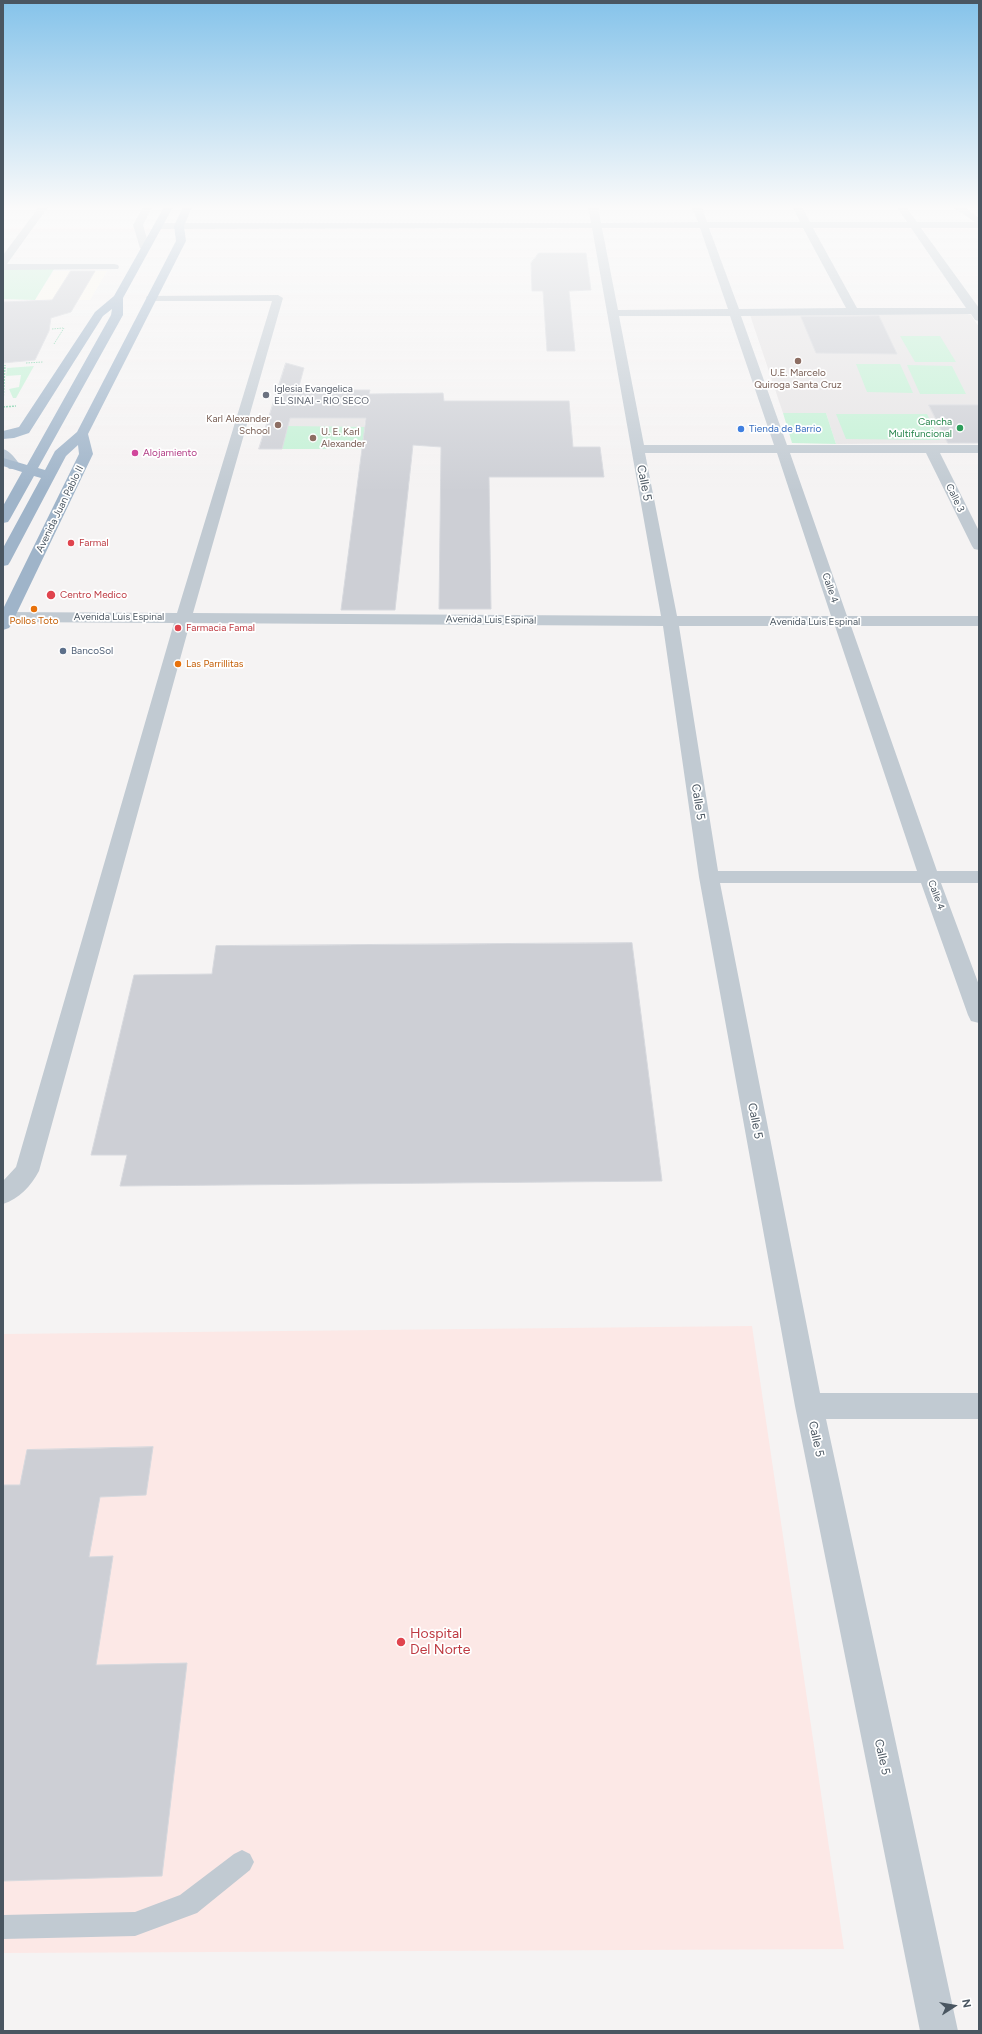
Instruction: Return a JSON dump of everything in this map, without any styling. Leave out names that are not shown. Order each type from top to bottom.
[{"type":"highway","points":[[3,435],[14,434],[24,430],[99,314],[113,302]]},
{"type":"highway","points":[[3,519],[39,452],[117,315],[118,302]]},
{"type":"highway","points":[[3,562],[60,454],[82,434],[149,302]]},
{"type":"highway","name":"Avenida Juan Pablo II","points":[[4,620],[86,454],[82,434]]},
{"type":"highway","points":[[8,464],[48,476]]},
{"type":"main road","points":[[3,453],[8,464]]},
{"type":"street","points":[[3,1194],[8,1192],[27,1171],[184,617],[277,302]]},
{"type":"street","name":"Calle 5","points":[[612,302],[637,449],[670,621],[709,877],[809,1406],[939,2031]]},
{"type":"street","name":"Calle 4","points":[[731,302],[929,876],[979,1015]]},
{"type":"street","points":[[848,302],[853,312]]},
{"type":"street","points":[[969,302],[977,313]]},
{"type":"street","points":[[614,313],[977,313]]},
{"type":"street","points":[[637,449],[979,449]]},
{"type":"street","name":"Calle 3","points":[[931,449],[979,546]]},
{"type":"street","name":"Avenida Luis Espinal","points":[[4,620],[184,617],[841,622],[979,621]]},
{"type":"street","points":[[709,877],[979,877]]},
{"type":"street","points":[[809,1406],[979,1406]]},
{"type":"lane","points":[[3,1927],[135,1924],[188,1904],[242,1862]]},
{"type":"path","points":[[26,363],[43,362]]},
{"type":"path","points":[[3,402],[5,365]]},
{"type":"path","points":[[3,407],[17,406]]},
{"type":"shaded area","points":[[965,313],[971,315],[979,327],[979,443],[836,444],[826,413],[783,413],[750,315]]},
{"type":"shaded area","name":"U. E. Karl Alexander","points":[[271,411],[366,411],[362,449],[259,449]]},
{"type":"shaded area","name":"Hospital Del Norte","points":[[752,1326],[844,1949],[3,1953],[3,1334]]},
{"type":"green space","points":[[900,336],[940,336],[956,362],[915,362]]},
{"type":"green space","points":[[856,364],[900,364],[913,393],[867,392]]},
{"type":"green space","points":[[907,365],[952,366],[966,394],[920,394]]},
{"type":"green space","points":[[34,366],[16,398],[13,398],[9,389],[19,387],[21,375],[6,376],[7,368]]},
{"type":"green space","points":[[783,413],[826,413],[836,444],[792,443]]},
{"type":"green space","points":[[836,414],[927,414],[940,440],[846,439]]},
{"type":"green space","points":[[288,426],[365,427],[362,449],[282,449]]},
{"type":"building","points":[[3,302],[77,302],[71,312],[51,318],[49,331],[35,360],[3,363]]},
{"type":"building","points":[[544,302],[570,302],[575,351],[547,351]]},
{"type":"building","points":[[879,316],[897,354],[816,353],[801,317]]},
{"type":"building","points":[[286,363],[304,368],[298,390],[370,390],[369,394],[443,393],[444,401],[569,401],[573,447],[600,447],[604,477],[489,477],[491,609],[439,609],[441,447],[413,445],[395,610],[341,610],[366,418],[290,418],[282,449],[259,449]]},
{"type":"building","name":"Cancha Multifuncional","points":[[929,405],[979,405],[979,443],[948,443]]},
{"type":"building","points":[[632,943],[662,1181],[120,1186],[127,1155],[91,1155],[134,975],[212,974],[216,946]]},
{"type":"building","points":[[153,1447],[146,1495],[100,1497],[89,1557],[113,1556],[96,1665],[187,1663],[162,1876],[3,1881],[3,1485],[20,1485],[27,1450]]},
{"type":"place","name":"U.E. Marcelo Quiroga Santa Cruz","points":[[798,361]]},
{"type":"place","name":"Iglesia Evangelica EL SINAI - RIO SECO","points":[[266,395]]},
{"type":"place","name":"Karl Alexander School","points":[[278,425]]},
{"type":"place","name":"Cancha Multifuncional","points":[[960,428]]},
{"type":"place","name":"Tienda de Barrio","points":[[741,429]]},
{"type":"place","name":"U. E. Karl Alexander","points":[[313,438]]},
{"type":"place","name":"Alojamiento","points":[[135,453]]},
{"type":"place","name":"Farmal","points":[[71,543]]},
{"type":"place","name":"Centro Medico","points":[[51,595]]},
{"type":"place","name":"Pollos Toto","points":[[34,609]]},
{"type":"place","name":"Farmacia Famal","points":[[178,628]]},
{"type":"place","name":"BancoSol","points":[[63,651]]},
{"type":"place","name":"Las Parrillitas","points":[[178,664]]},
{"type":"place","name":"Hospital Del Norte","points":[[401,1642]]}]
